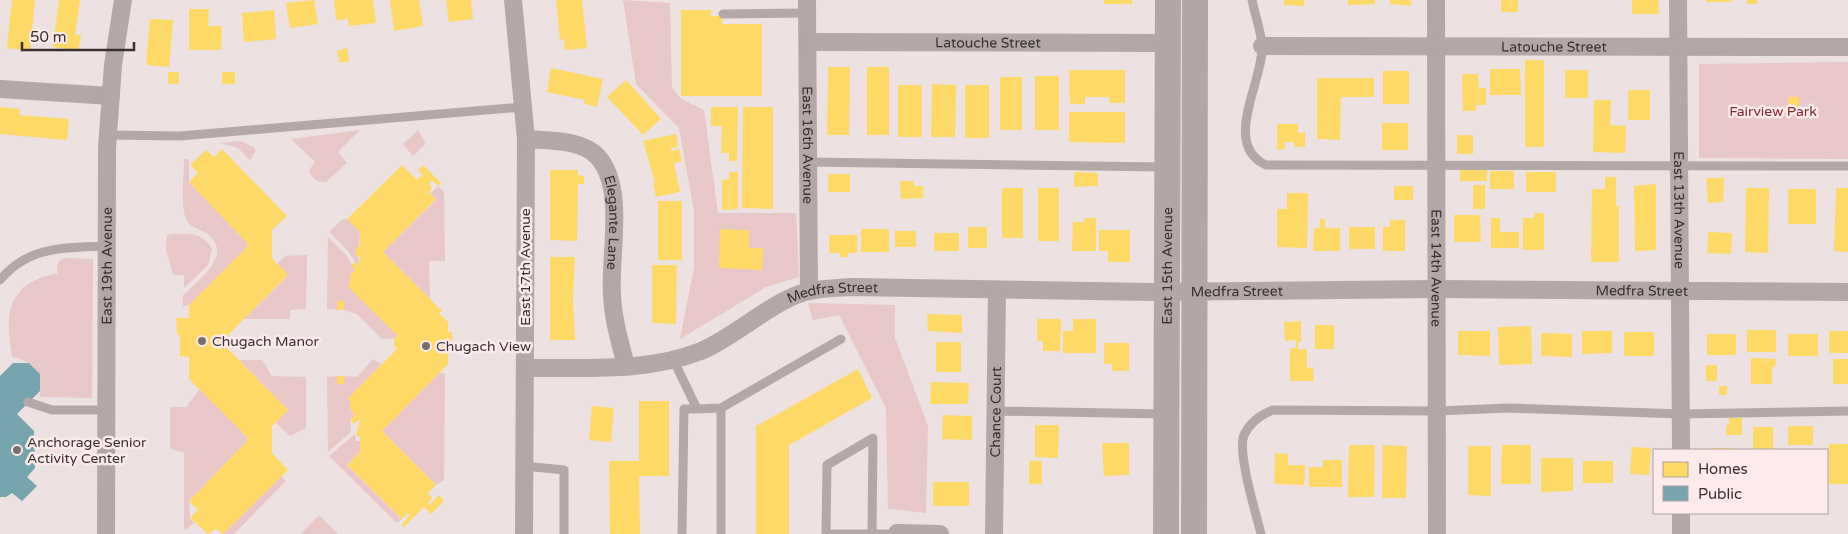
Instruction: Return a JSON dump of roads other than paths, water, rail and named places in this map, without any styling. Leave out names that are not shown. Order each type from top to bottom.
[{"type":"main road","name":"East 15th Avenue","points":[[1166,534],[1168,0]]},
{"type":"main road","name":"East 15th Avenue","points":[[1194,534],[1195,0]]},
{"type":"street","name":"East 19th Avenue","points":[[106,534],[108,135],[113,65],[123,0]]},
{"type":"street","name":"East 17th Avenue","points":[[513,0],[526,139],[524,534]]},
{"type":"street","name":"East 14th Avenue","points":[[1436,0],[1438,534]]},
{"type":"street","name":"East 13th Avenue","points":[[1678,0],[1681,449]]},
{"type":"street","name":"East 16th Avenue","points":[[807,7],[809,291]]},
{"type":"street","name":"Latouche Street","points":[[808,42],[1168,43]]},
{"type":"street","name":"Latouche Street","points":[[1262,46],[1848,47]]},
{"type":"street","points":[[0,89],[110,96]]},
{"type":"street","name":"Elegante Lane","points":[[526,139],[579,145],[598,156],[608,172],[613,192],[612,294],[615,325],[626,366]]},
{"type":"street","name":"Medfra Street","points":[[525,368],[626,366],[673,360],[725,339],[781,303],[809,291],[852,287],[1168,292],[1436,289],[1848,292]]},
{"type":"street","name":"Chance Court","points":[[994,534],[997,290]]},
{"type":"street","points":[[1681,514],[1681,534]]},
{"type":"street","points":[[897,534],[940,534]]},
{"type":"lane","points":[[1252,0],[1262,46],[1247,119],[1246,138],[1247,149],[1255,160],[1266,165],[1679,164],[1848,166]]},
{"type":"lane","points":[[724,14],[807,7]]},
{"type":"lane","points":[[108,135],[180,136],[523,107]]},
{"type":"lane","points":[[808,162],[1168,167]]},
{"type":"lane","points":[[0,280],[11,266],[30,255],[56,249],[106,246]]},
{"type":"lane","points":[[682,534],[684,409],[721,408],[841,339]]},
{"type":"lane","points":[[673,360],[697,409]]},
{"type":"lane","points":[[28,402],[52,410],[106,410]]},
{"type":"lane","points":[[721,408],[721,534]]},
{"type":"lane","points":[[1261,534],[1243,456],[1244,436],[1252,422],[1273,410],[1437,411],[1508,408],[1681,414],[1848,411]]},
{"type":"lane","points":[[995,411],[1167,414]]},
{"type":"lane","points":[[872,534],[873,438],[826,465],[826,534],[872,534],[897,534]]},
{"type":"lane","points":[[524,466],[564,470],[564,534]]},
{"type":"place","name":"Chugach Manor","points":[[202,341]]},
{"type":"place","name":"Chugach View","points":[[426,346]]},
{"type":"place","name":"Anchorage Senior Activity Center","points":[[17,450]]},
{"type":"park label","name":"Fairview Park","points":[[1773,111]]}]
